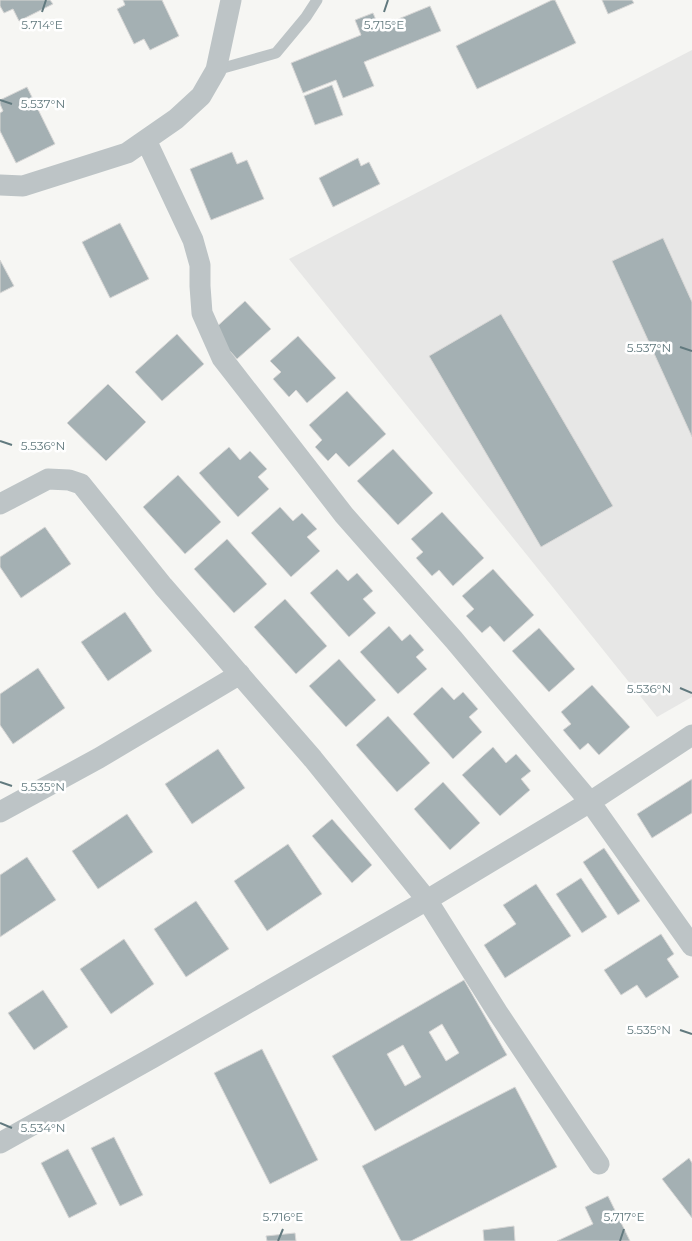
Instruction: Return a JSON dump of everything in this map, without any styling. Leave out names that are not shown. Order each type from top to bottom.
[{"type":"street","points":[[0,185],[23,186],[126,153],[176,119],[201,96],[216,70],[231,0]]},
{"type":"street","points":[[146,140],[193,240],[200,265],[202,313],[222,358],[344,515],[454,640],[590,802],[692,946]]},
{"type":"street","points":[[0,504],[48,479],[69,480],[81,484],[163,586],[313,759],[427,900],[498,1013],[599,1164]]},
{"type":"street","points":[[0,812],[99,758],[240,674]]},
{"type":"street","points":[[0,1143],[427,900],[590,802],[692,735]]},
{"type":"lane","points":[[216,70],[276,53],[306,17],[317,0]]},
{"type":"shaded area","points":[[692,50],[692,697],[657,717],[289,259]]},
{"type":"building","points":[[0,0],[50,0],[53,4],[19,21],[13,9],[4,13],[0,6]]},
{"type":"building","points":[[123,0],[162,0],[179,36],[150,50],[144,39],[134,44],[117,9],[125,5]]},
{"type":"building","points":[[555,0],[576,43],[477,89],[456,46]]},
{"type":"building","points":[[602,0],[632,0],[634,3],[608,14]]},
{"type":"building","points":[[430,6],[441,31],[364,62],[374,86],[343,98],[336,80],[303,93],[291,63],[361,35],[355,20],[373,13],[379,27]]},
{"type":"building","points":[[332,85],[343,115],[315,125],[304,96]]},
{"type":"building","points":[[27,87],[55,144],[16,163],[0,131],[0,113],[3,111],[0,100]]},
{"type":"building","points":[[232,152],[237,164],[247,160],[264,199],[211,220],[190,169]]},
{"type":"building","points":[[358,158],[361,166],[369,162],[380,184],[333,207],[319,178]]},
{"type":"building","points":[[120,223],[149,279],[110,298],[82,242]]},
{"type":"building","points":[[663,238],[692,302],[692,437],[612,261]]},
{"type":"building","points":[[0,260],[14,286],[0,293]]},
{"type":"building","points":[[245,301],[271,329],[237,359],[212,331]]},
{"type":"building","points":[[501,314],[613,506],[541,547],[429,356]]},
{"type":"building","points":[[177,334],[204,364],[162,401],[135,372]]},
{"type":"building","points":[[298,336],[336,378],[307,403],[296,390],[289,397],[273,379],[281,372],[270,361]]},
{"type":"building","points":[[108,384],[146,422],[106,461],[67,423]]},
{"type":"building","points":[[347,391],[386,434],[349,467],[336,453],[328,461],[315,447],[322,440],[309,425]]},
{"type":"building","points":[[229,447],[240,460],[250,451],[267,469],[258,477],[269,489],[238,517],[199,473]]},
{"type":"building","points":[[393,449],[433,493],[398,525],[357,481]]},
{"type":"building","points":[[178,475],[221,522],[185,554],[143,507]]},
{"type":"building","points":[[280,507],[293,521],[302,513],[317,529],[307,537],[320,551],[291,577],[251,533]]},
{"type":"building","points":[[442,512],[484,558],[453,586],[439,570],[432,576],[416,558],[423,552],[411,539]]},
{"type":"building","points":[[45,527],[71,564],[21,598],[0,567],[0,557]]},
{"type":"building","points":[[227,539],[267,584],[234,613],[194,569]]},
{"type":"building","points":[[337,569],[348,581],[357,573],[373,591],[363,599],[376,613],[349,637],[310,593]]},
{"type":"building","points":[[493,569],[534,615],[504,642],[490,626],[482,633],[466,616],[474,609],[462,596]]},
{"type":"building","points":[[285,599],[327,646],[296,674],[254,627]]},
{"type":"building","points":[[125,612],[152,651],[108,681],[81,642]]},
{"type":"building","points":[[389,626],[402,641],[410,634],[424,650],[416,657],[427,669],[398,694],[360,652]]},
{"type":"building","points":[[539,628],[575,669],[549,692],[512,651]]},
{"type":"building","points":[[339,659],[376,700],[346,727],[309,686]]},
{"type":"building","points":[[38,668],[65,708],[13,744],[0,725],[0,694]]},
{"type":"building","points":[[592,685],[630,727],[599,755],[588,743],[580,750],[563,730],[571,724],[561,712]]},
{"type":"building","points":[[442,687],[454,700],[463,692],[478,709],[469,717],[482,732],[453,759],[413,714]]},
{"type":"building","points":[[388,716],[430,763],[397,792],[356,745]]},
{"type":"building","points":[[493,747],[506,763],[516,754],[531,771],[521,779],[530,790],[500,816],[462,775]]},
{"type":"building","points":[[218,749],[245,788],[192,824],[165,784]]},
{"type":"building","points":[[692,779],[692,813],[652,838],[637,814]]},
{"type":"building","points":[[443,782],[480,823],[450,850],[414,809]]},
{"type":"building","points":[[127,814],[153,852],[98,889],[72,851]]},
{"type":"building","points":[[332,819],[372,865],[352,883],[312,836]]},
{"type":"building","points":[[288,844],[322,894],[267,931],[234,881]]},
{"type":"building","points":[[604,848],[640,901],[618,915],[583,862]]},
{"type":"building","points":[[27,857],[56,900],[0,937],[0,875]]},
{"type":"building","points":[[581,878],[607,917],[582,933],[556,894]]},
{"type":"building","points":[[536,884],[571,936],[505,978],[484,945],[516,924],[503,905]]},
{"type":"building","points":[[196,901],[229,949],[186,977],[154,929]]},
{"type":"building","points":[[661,934],[674,954],[667,959],[679,977],[646,998],[637,985],[621,995],[604,970]]},
{"type":"building","points":[[124,939],[154,984],[111,1014],[80,969]]},
{"type":"building","points":[[464,980],[507,1055],[375,1131],[332,1056]],"holes":[[[442,1024],[459,1053],[446,1061],[429,1032]],[[403,1045],[421,1077],[405,1086],[387,1054]]]},
{"type":"building","points":[[43,990],[68,1027],[34,1050],[8,1013]]},
{"type":"building","points":[[262,1049],[318,1160],[270,1184],[214,1073]]},
{"type":"building","points":[[515,1087],[557,1167],[411,1241],[401,1241],[362,1166]]},
{"type":"building","points":[[114,1137],[143,1195],[120,1206],[91,1148]]},
{"type":"building","points":[[68,1149],[97,1204],[69,1218],[41,1163]]},
{"type":"building","points":[[689,1158],[692,1163],[692,1218],[662,1179]]},
{"type":"building","points":[[608,1196],[630,1241],[557,1241],[593,1224],[585,1207]]},
{"type":"building","points":[[514,1226],[515,1241],[484,1241],[483,1230]]},
{"type":"building","points":[[295,1233],[296,1241],[267,1241],[266,1236]]}]
